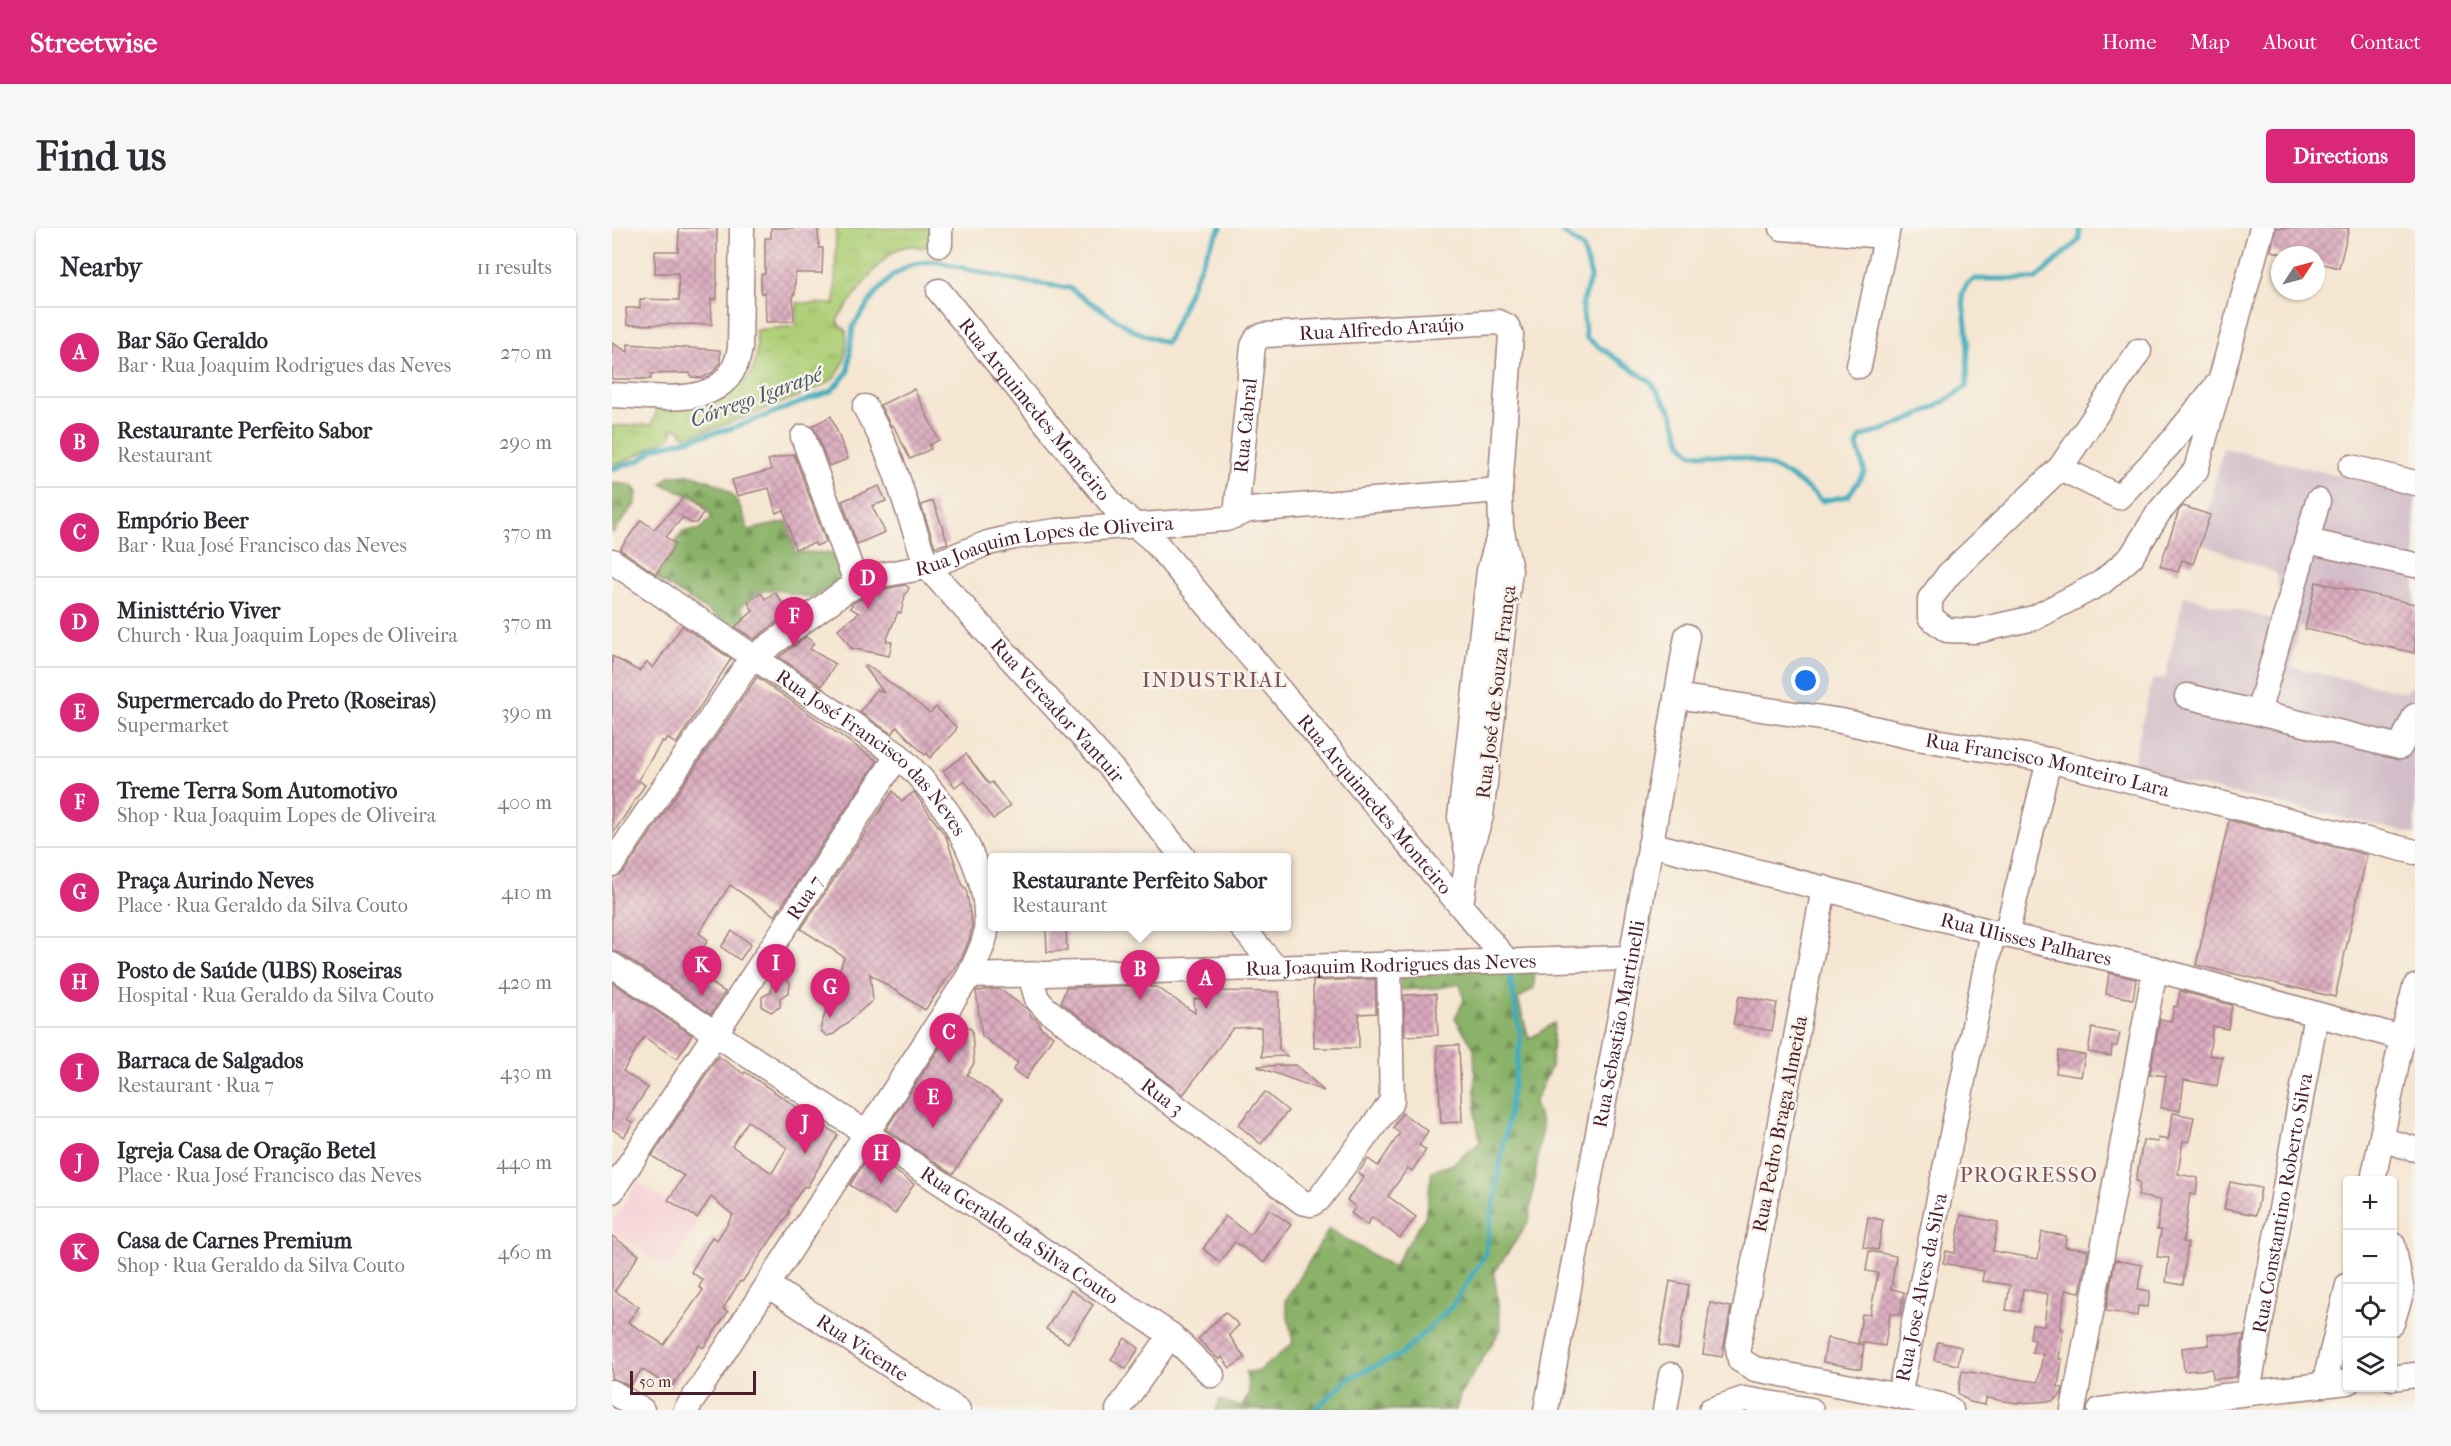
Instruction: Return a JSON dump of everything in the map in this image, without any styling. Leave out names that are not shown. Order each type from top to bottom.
[{"type":"street","points":[[612,395],[692,396],[713,391],[731,374],[738,361],[740,348],[742,228]]},
{"type":"street","points":[[1782,228],[1887,232],[1859,366]]},
{"type":"street","points":[[2139,351],[2060,468],[1949,574],[1930,599],[1930,617],[1947,630],[1976,631],[2034,618],[2101,583],[2131,557],[2159,512],[2196,470],[2262,228]]},
{"type":"street","name":"Rua Arquimedes Monteiro","points":[[939,291],[1115,508],[1154,541],[1508,961]]},
{"type":"street","name":"Rua Alfredo Araújo","points":[[1257,338],[1265,335],[1498,322],[1507,326]]},
{"type":"street","name":"Rua José de Souza França","points":[[1461,905],[1468,856],[1460,817],[1489,571],[1501,527],[1500,490],[1511,335],[1507,326]]},
{"type":"street","name":"Rua Cabral","points":[[1236,515],[1253,346],[1257,338]]},
{"type":"street","points":[[2060,468],[2119,497],[2168,446],[2222,378]]},
{"type":"street","points":[[865,407],[895,471],[927,567]]},
{"type":"street","points":[[803,437],[857,585]]},
{"type":"street","points":[[2351,467],[2415,483]]},
{"type":"street","name":"Rua Joaquim Lopes de Oliveira","points":[[612,864],[754,658],[836,598],[876,576],[927,567],[988,543],[1056,531],[1226,519],[1249,510],[1500,490]]},
{"type":"street","points":[[2258,713],[2318,501]]},
{"type":"street","points":[[2307,541],[2415,565]]},
{"type":"street","name":"Rua José Francisco das Neves","points":[[612,561],[898,755],[927,783],[954,821],[971,852],[982,883],[987,913],[985,937],[969,976],[686,1410]]},
{"type":"street","name":"Rua Vereador Vantuir","points":[[927,567],[1111,768],[1180,853]]},
{"type":"street","name":"Rua Sebastião Martinelli","points":[[1546,1410],[1631,958],[1686,636]]},
{"type":"street","name":"Rua Francisco Monteiro Lara","points":[[1676,696],[1841,722],[1917,738],[2049,760],[2415,852]]},
{"type":"street","points":[[2187,696],[2400,747],[2415,716]]},
{"type":"street","name":"Rua 7","points":[[612,1191],[898,755]]},
{"type":"street","name":"Rua Jose Alves da Silva","points":[[1899,1396],[1999,933],[2049,760]]},
{"type":"street","name":"Rua Ulisses Palhares","points":[[1650,844],[1999,933],[2155,969],[2316,1015],[2405,1051]]},
{"type":"street","name":"Rua Pedro Braga Almeida","points":[[1824,888],[1738,1347],[1740,1360],[1755,1370],[1899,1396]]},
{"type":"street","points":[[1244,931],[1275,967]]},
{"type":"street","name":"Rua Joaquim Rodrigues das Neves","points":[[969,976],[1631,958]]},
{"type":"street","name":"Rua 3","points":[[1030,975],[1037,999],[1045,1008],[1302,1202],[1311,1204],[1319,1199],[1392,1101],[1389,963]]},
{"type":"street","name":"Rua Geraldo da Silva Couto","points":[[612,965],[1172,1335],[1212,1375]]},
{"type":"street","points":[[2073,1410],[2155,969]]},
{"type":"street","points":[[2374,1176],[2405,1051],[2415,987]]},
{"type":"street","name":"Rua Constantino Roberto Silva","points":[[2248,1392],[2316,1015]]},
{"type":"street","points":[[2383,1140],[2415,1149]]},
{"type":"street","points":[[2397,1245],[2415,1247]]},
{"type":"street","points":[[2397,1265],[2402,1291],[2397,1307]]},
{"type":"street","name":"Rua Vicente","points":[[769,1286],[958,1410]]},
{"type":"street","points":[[2324,1385],[2343,1306]]},
{"type":"street","points":[[1118,1410],[1172,1335]]},
{"type":"street","points":[[1665,1410],[1671,1375]]},
{"type":"street","points":[[2397,1377],[2415,1375]]},
{"type":"street","points":[[2100,1410],[2179,1405],[2248,1392],[2343,1383]]},
{"type":"street","points":[[612,1392],[642,1410]]},
{"type":"street","points":[[1899,1396],[1940,1405],[1951,1410]]},
{"type":"street","points":[[1711,1410],[1744,1399],[1811,1410]]},
{"type":"shaded area","points":[[2223,448],[2415,494],[2415,604],[2305,629],[2299,627],[2291,667],[2405,692],[2415,684],[2415,834],[2131,771],[2152,680],[2165,678],[2184,596],[2273,619],[2280,600],[2276,573],[2200,543]]},
{"type":"shaded area","points":[[638,1182],[699,1222],[669,1269],[612,1231],[612,1222]]},
{"type":"green space","points":[[836,228],[929,228],[931,244],[923,248],[903,247],[889,255],[873,271],[838,318],[838,324],[846,330],[847,343],[844,362],[834,378],[786,401],[694,434],[683,436],[681,430],[673,428],[670,438],[623,462],[612,465],[612,426],[651,425],[661,399],[734,377],[743,383],[748,378],[756,359],[755,330],[796,326],[797,303],[835,304]]},
{"type":"green space","points":[[693,475],[715,483],[730,493],[740,507],[748,530],[787,522],[795,552],[837,553],[848,577],[811,598],[774,589],[760,592],[740,607],[747,618],[735,628],[656,578],[676,548],[677,539],[683,531],[699,530],[712,517],[699,500],[662,484],[670,476]]},
{"type":"green space","points":[[612,483],[631,485],[637,492],[636,503],[612,534]]},
{"type":"green space","points":[[1535,965],[1534,988],[1518,999],[1529,1039],[1554,1023],[1551,1067],[1534,1103],[1542,1125],[1529,1221],[1494,1273],[1501,1329],[1460,1395],[1456,1410],[1216,1410],[1220,1400],[1241,1407],[1249,1394],[1246,1372],[1259,1371],[1293,1343],[1285,1301],[1329,1229],[1393,1267],[1425,1217],[1432,1171],[1451,1165],[1480,1142],[1476,1118],[1474,1048],[1455,1018],[1464,1000],[1460,984],[1401,990],[1399,970]]},
{"type":"building","points":[[679,228],[717,228],[717,299],[711,299],[712,324],[627,325],[626,308],[640,308],[640,299],[679,300],[678,273],[655,273],[655,251],[678,251]]},
{"type":"building","points":[[771,228],[818,228],[819,248],[823,248],[822,273],[795,273],[794,321],[766,322],[765,293],[761,293],[761,274],[765,274],[765,238],[771,238]]},
{"type":"building","points":[[2276,228],[2349,228],[2339,268],[2325,264],[2325,246],[2272,246]]},
{"type":"building","points":[[612,343],[628,352],[628,344],[720,350],[720,363],[713,372],[702,378],[691,377],[690,373],[651,374],[651,379],[612,379]]},
{"type":"building","points":[[914,389],[939,440],[929,445],[931,449],[910,459],[880,405]]},
{"type":"building","points":[[831,416],[848,459],[829,466],[812,426]]},
{"type":"building","points":[[794,454],[826,542],[795,549],[784,510],[776,513],[769,488],[737,496],[732,480],[771,470],[768,460]]},
{"type":"building","points":[[879,486],[886,501],[872,506],[885,532],[857,544],[842,501]]},
{"type":"building","points":[[686,495],[704,513],[696,523],[691,523],[683,517],[666,537],[676,544],[656,574],[620,549],[641,520],[654,529]]},
{"type":"building","points":[[933,501],[948,543],[935,547],[921,505]]},
{"type":"building","points":[[2183,506],[2210,515],[2193,564],[2182,560],[2178,572],[2160,566],[2179,510]]},
{"type":"building","points":[[2316,582],[2415,604],[2415,653],[2305,629]]},
{"type":"building","points":[[905,585],[909,588],[901,613],[898,612],[886,641],[892,642],[889,656],[851,648],[838,629],[859,613],[850,608],[853,603],[880,590]]},
{"type":"building","points":[[775,592],[789,613],[754,639],[735,627],[753,611],[748,602],[761,593],[765,599]]},
{"type":"building","points":[[682,626],[731,659],[676,744],[667,738],[664,742],[662,741],[638,780],[645,785],[612,835],[612,656],[639,671],[647,662],[653,668]]},
{"type":"building","points":[[806,637],[814,643],[810,649],[835,664],[822,686],[779,657]]},
{"type":"building","points":[[867,665],[930,713],[936,707],[956,727],[956,730],[930,758],[897,727],[892,734],[860,712],[877,689],[884,693],[865,667]]},
{"type":"building","points":[[757,677],[877,761],[775,916],[730,885],[699,933],[708,940],[690,969],[725,992],[711,1014],[620,953],[612,951],[612,878],[624,872]]},
{"type":"building","points":[[966,754],[989,784],[992,782],[1010,806],[993,819],[964,780],[955,787],[943,771]]},
{"type":"building","points":[[893,791],[902,801],[914,792],[946,837],[964,889],[966,888],[972,925],[970,938],[962,957],[925,1010],[870,974],[873,1000],[834,1034],[827,1036],[821,1031],[821,1026],[844,957],[801,929]]},
{"type":"building","points":[[2229,820],[2367,855],[2335,997],[2196,965]]},
{"type":"building","points":[[732,931],[751,944],[740,960],[721,947]]},
{"type":"building","points":[[1046,931],[1066,931],[1067,951],[1047,952]]},
{"type":"building","points":[[2109,973],[2136,979],[2133,999],[2106,994]]},
{"type":"building","points":[[781,976],[790,982],[789,992],[780,998],[780,1007],[771,1012],[762,1007],[762,997],[771,992],[772,982]]},
{"type":"building","points":[[1375,979],[1376,1013],[1359,1014],[1359,1048],[1314,1048],[1313,981]]},
{"type":"building","points":[[612,982],[692,1035],[677,1059],[644,1037],[623,1071],[648,1088],[627,1119],[633,1123],[624,1137],[612,1129]]},
{"type":"building","points":[[1201,984],[1217,984],[1217,991],[1279,992],[1279,1049],[1287,1056],[1262,1057],[1261,1027],[1233,1028],[1183,1095],[1061,1002],[1066,988],[1150,985],[1150,987],[1157,987],[1195,1013],[1194,999],[1201,999]]},
{"type":"building","points":[[999,989],[1027,1009],[1031,1016],[1040,1023],[1039,1026],[1053,1036],[1026,1079],[1013,1070],[1018,1063],[982,1036],[976,991]]},
{"type":"building","points":[[2180,991],[2232,1005],[2228,1029],[2213,1026],[2209,1055],[2222,1057],[2217,1086],[2184,1080],[2180,1111],[2161,1108],[2166,1076],[2150,1074],[2160,1019],[2171,1021]]},
{"type":"building","points":[[1436,994],[1438,1035],[1405,1036],[1404,995]]},
{"type":"building","points":[[1739,996],[1777,1003],[1772,1031],[1733,1024]]},
{"type":"building","points":[[957,1021],[972,1030],[974,1063],[967,1075],[1002,1100],[953,1174],[886,1129]]},
{"type":"building","points":[[2092,1028],[2120,1033],[2117,1046],[2112,1046],[2111,1056],[2088,1052]]},
{"type":"building","points":[[1459,1045],[1462,1122],[1441,1123],[1437,1046]]},
{"type":"building","points":[[2059,1051],[2085,1055],[2081,1077],[2056,1073]]},
{"type":"building","points":[[718,1056],[838,1135],[807,1187],[804,1186],[788,1211],[790,1212],[742,1282],[740,1281],[723,1309],[728,1312],[703,1348],[699,1345],[671,1388],[642,1369],[630,1386],[612,1378],[612,1236],[639,1255],[615,1291],[639,1307],[628,1322],[664,1345],[703,1290],[699,1287],[703,1280],[691,1272],[712,1237],[717,1240],[733,1215],[711,1197],[697,1218],[668,1200],[684,1176],[652,1156]],"holes":[[[748,1121],[787,1148],[772,1173],[732,1146]]]},
{"type":"building","points":[[1296,1065],[1324,1091],[1258,1067]]},
{"type":"building","points":[[1265,1092],[1288,1111],[1261,1144],[1238,1125]]},
{"type":"building","points":[[1402,1113],[1428,1131],[1419,1145],[1426,1150],[1412,1171],[1408,1168],[1388,1196],[1416,1217],[1400,1238],[1372,1217],[1367,1225],[1351,1213],[1356,1207],[1347,1200],[1364,1177],[1358,1173],[1368,1159],[1378,1166],[1400,1133],[1393,1128]]},
{"type":"building","points":[[2173,1113],[2194,1117],[2189,1142],[2183,1141],[2178,1174],[2198,1178],[2196,1195],[2190,1194],[2183,1242],[2188,1243],[2183,1285],[2166,1282],[2169,1258],[2157,1257],[2161,1230],[2157,1230],[2161,1200],[2138,1196],[2140,1182],[2136,1181],[2143,1140],[2158,1142],[2158,1138],[2168,1140]]},
{"type":"building","points":[[870,1154],[914,1184],[895,1214],[850,1185]]},
{"type":"building","points":[[2230,1182],[2261,1188],[2256,1215],[2224,1209]]},
{"type":"building","points":[[1269,1209],[1291,1225],[1264,1263],[1235,1242],[1220,1262],[1203,1249],[1225,1216],[1250,1235]]},
{"type":"building","points":[[1961,1215],[1998,1222],[1993,1251],[2038,1259],[2042,1232],[2066,1236],[2065,1247],[2088,1250],[2080,1292],[2065,1290],[2060,1329],[2063,1329],[2059,1359],[2062,1359],[2058,1387],[2063,1388],[2061,1395],[2052,1401],[2017,1403],[1986,1398],[1985,1405],[1970,1402],[1958,1393],[1962,1371],[2038,1382],[2043,1354],[2032,1352],[2035,1340],[2030,1339],[2032,1324],[2044,1326],[2048,1294],[2023,1289],[2020,1312],[2006,1310],[2010,1285],[1982,1281],[1984,1271],[1943,1263],[1946,1251],[1955,1253]]},
{"type":"building","points":[[1868,1217],[1883,1220],[1878,1250],[1863,1247]]},
{"type":"building","points":[[1869,1251],[1896,1256],[1891,1289],[1904,1292],[1900,1315],[1890,1313],[1885,1346],[1858,1342],[1862,1314],[1870,1315],[1878,1273],[1866,1271]]},
{"type":"building","points":[[2115,1260],[2142,1265],[2138,1289],[2150,1291],[2148,1307],[2138,1306],[2137,1316],[2106,1311]]},
{"type":"building","points":[[1670,1281],[1689,1285],[1678,1349],[1659,1345]]},
{"type":"building","points":[[1071,1290],[1093,1305],[1068,1343],[1046,1329]]},
{"type":"building","points":[[1710,1303],[1731,1307],[1722,1357],[1703,1354]]},
{"type":"building","points":[[1225,1312],[1239,1325],[1229,1335],[1245,1358],[1230,1368],[1222,1357],[1219,1360],[1198,1339]]},
{"type":"building","points":[[2208,1334],[2244,1335],[2236,1377],[2213,1379],[2212,1369],[2184,1371],[2182,1348],[2209,1345]]},
{"type":"building","points":[[1125,1338],[1139,1348],[1126,1369],[1111,1359]]},
{"type":"building","points":[[1827,1338],[1864,1345],[1861,1369],[1823,1362]]},
{"type":"building","points":[[1938,1342],[1961,1347],[1958,1365],[1934,1360]]},
{"type":"waterway","name":"Córrego Igarapé","points":[[612,469],[640,460],[655,448],[733,428],[831,391],[848,372],[853,326],[876,293],[892,276],[912,264],[935,261],[1008,279],[1069,288],[1134,331],[1166,343],[1198,270],[1221,228]]},
{"type":"waterway","name":"Córrego Igarapé","points":[[1557,228],[1583,248],[1591,276],[1582,304],[1586,338],[1651,382],[1672,413],[1682,444],[1692,454],[1729,455],[1762,463],[1793,478],[1822,501],[1848,496],[1865,472],[1857,445],[1861,437],[1917,416],[1967,386],[1968,340],[1962,294],[1967,284],[1975,279],[2036,279],[2079,240],[2080,228]]},
{"type":"waterway","points":[[1314,1410],[1351,1377],[1402,1354],[1452,1306],[1485,1255],[1521,1039],[1510,976]]},
{"type":"place","name":"Ministtério Viver","points":[[868,609]]},
{"type":"place","name":"Treme Terra Som Automotivo","points":[[794,647]]},
{"type":"place","name":"Barraca de Salgados","points":[[776,994]]},
{"type":"place","name":"Casa de Carnes Premium","points":[[702,996]]},
{"type":"place","name":"Restaurante Perfeito Sabor","points":[[1140,1000]]},
{"type":"place","name":"Bar São Geraldo","points":[[1206,1009]]},
{"type":"place","name":"Praça Aurindo Neves","points":[[830,1018]]},
{"type":"place","name":"Empório Beer","points":[[949,1063]]},
{"type":"place","name":"Supermercado do Preto (Roseiras)","points":[[933,1128]]},
{"type":"place","name":"Igreja Casa de Oração Betel","points":[[805,1154]]},
{"type":"place","name":"Posto de Saúde (UBS) Roseiras","points":[[881,1184]]},
{"type":"district","name":"INDUSTRIAL","points":[[1215,680]]},
{"type":"district","name":"PROGRESSO","points":[[2029,1175]]}]
